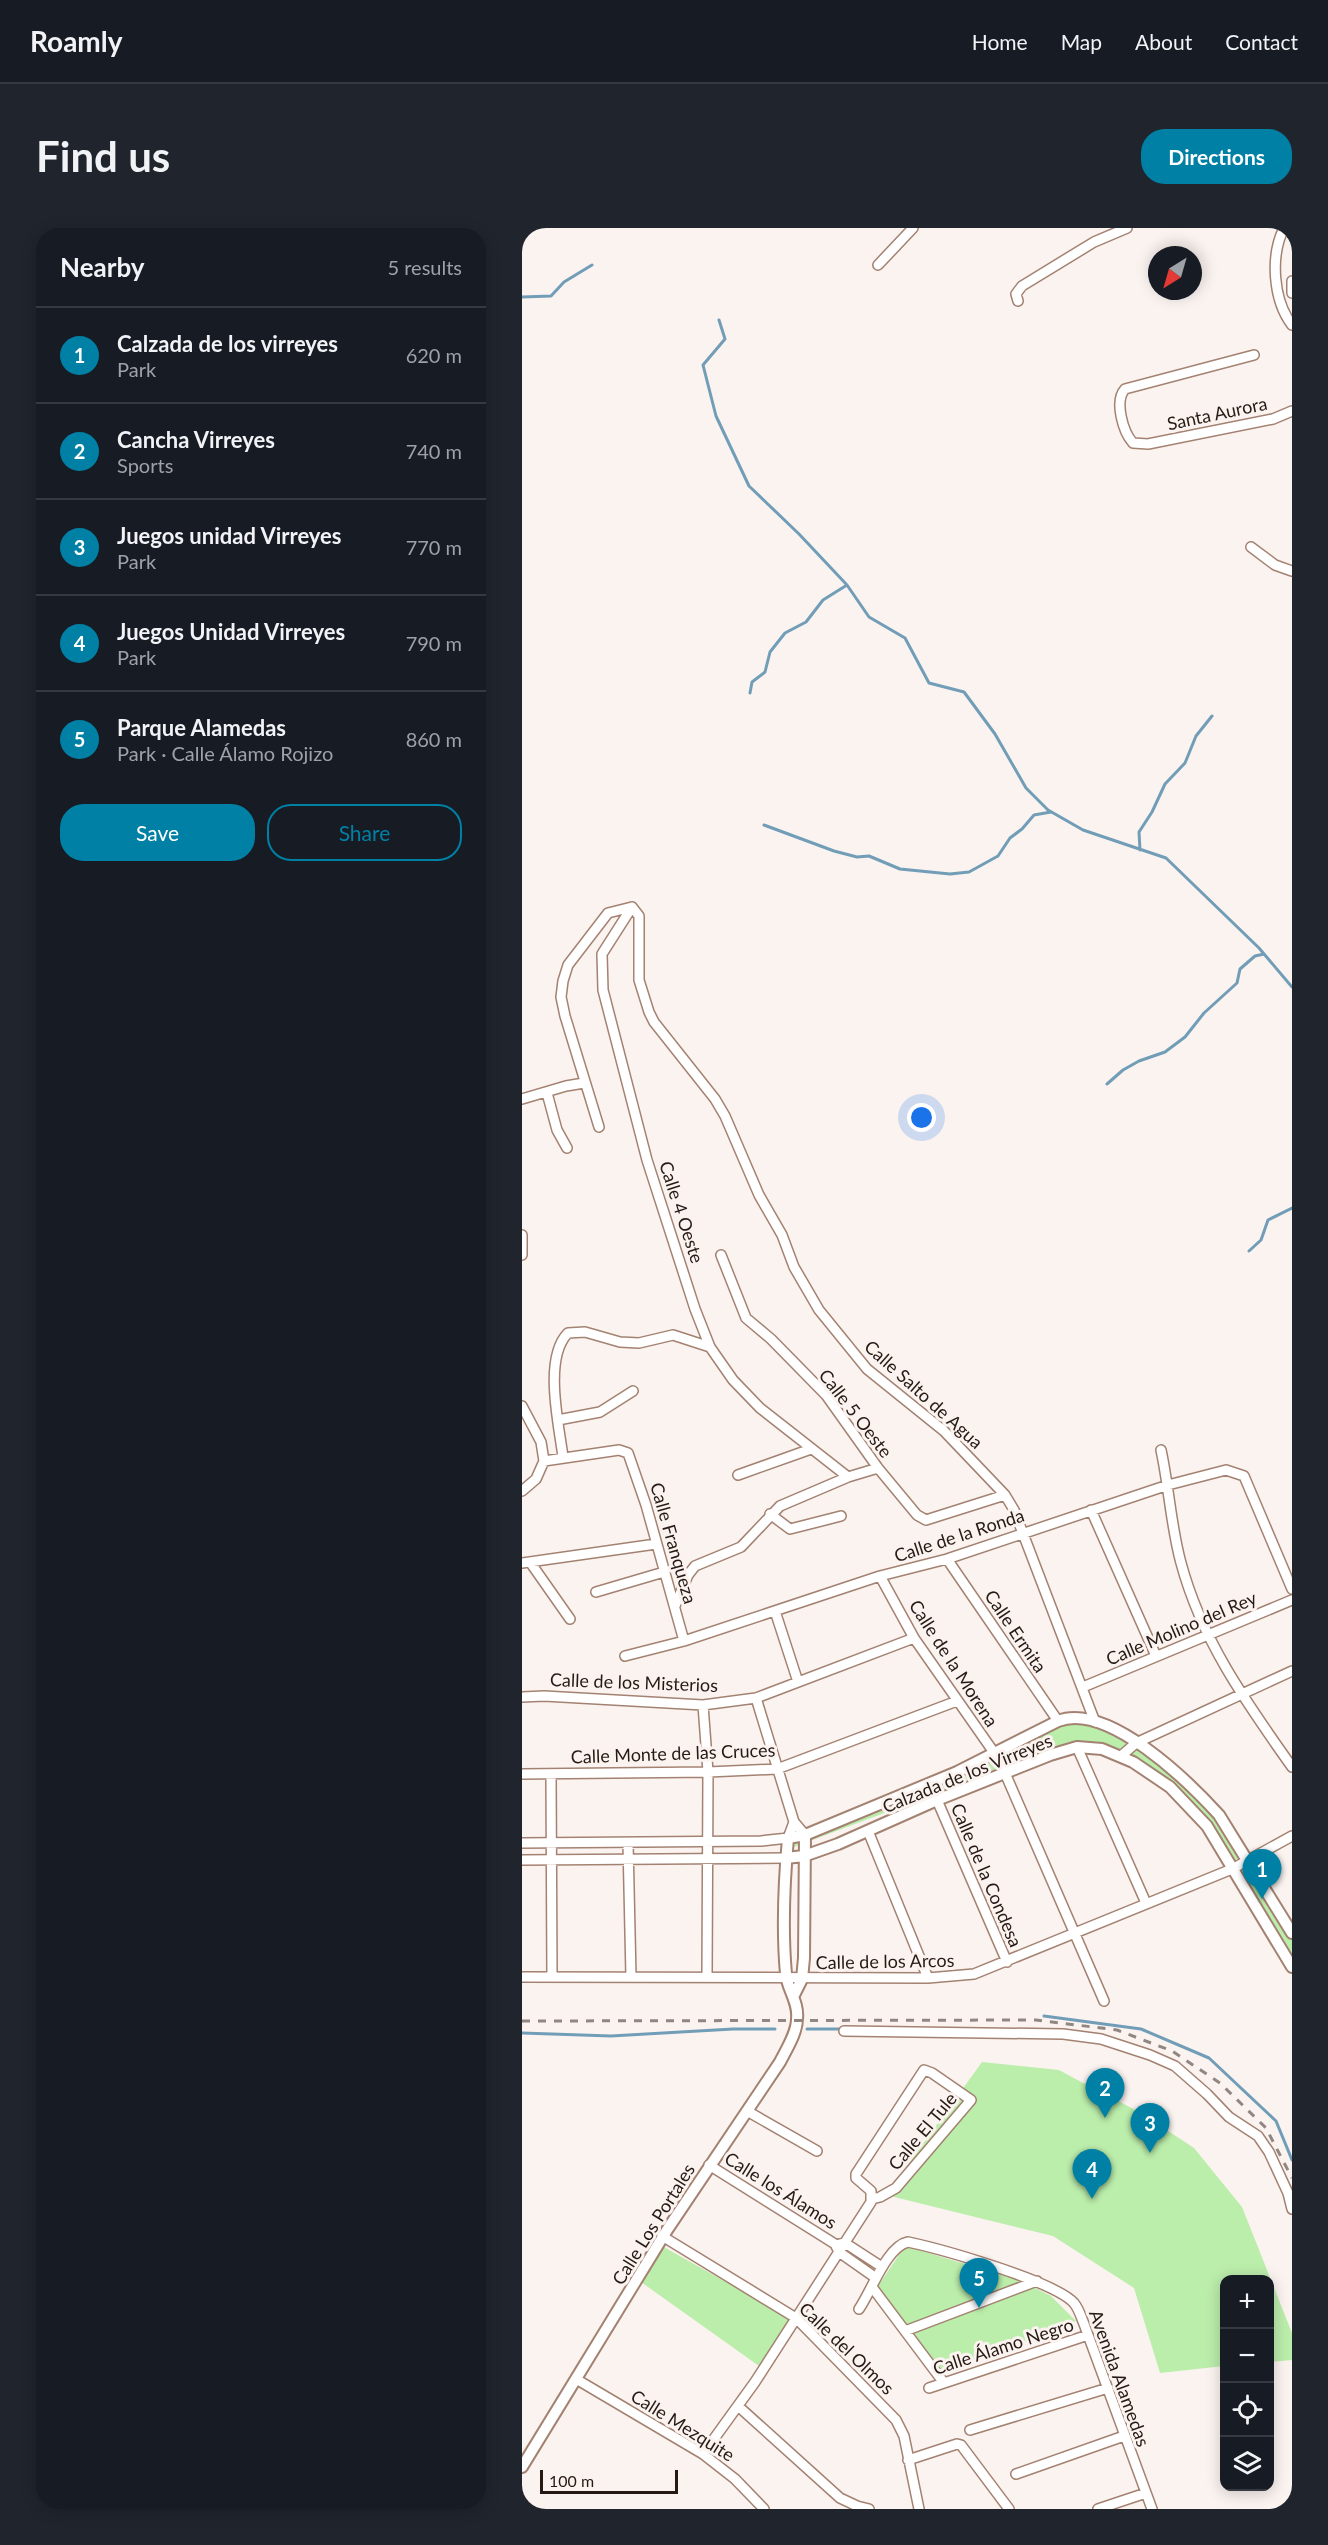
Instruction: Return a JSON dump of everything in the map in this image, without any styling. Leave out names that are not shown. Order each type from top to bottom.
[{"type":"street","points":[[878,265],[913,228]]},
{"type":"street","points":[[1018,301],[1016,294],[1022,286],[1094,242],[1126,228]]},
{"type":"street","points":[[1284,228],[1277,250],[1276,277],[1280,299],[1292,325]]},
{"type":"street","points":[[1292,281],[1292,293]]},
{"type":"street","name":"Santa Aurora","points":[[1254,355],[1130,386],[1122,393],[1119,400],[1127,436],[1133,443],[1148,444],[1273,419],[1292,411]]},
{"type":"street","points":[[1251,547],[1275,565],[1292,571]]},
{"type":"street","points":[[598,1126],[564,1016],[561,997],[563,981],[568,965],[608,913],[632,908]]},
{"type":"street","name":"Calle 4 Oeste","points":[[632,908],[608,941],[602,954],[603,990],[654,1182],[695,1309],[711,1347],[733,1380],[760,1408],[848,1478]]},
{"type":"street","name":"Calle Salto de Agua","points":[[632,908],[639,916],[639,980],[654,1022],[720,1107],[759,1195],[782,1235],[794,1267],[819,1310],[867,1369],[944,1431],[1005,1495],[1023,1532],[1095,1722]]},
{"type":"street","points":[[522,1099],[584,1083]]},
{"type":"street","points":[[547,1093],[557,1131],[567,1148]]},
{"type":"street","points":[[522,1235],[522,1255]]},
{"type":"street","name":"Calle 5 Oeste","points":[[721,1255],[746,1318],[771,1339],[826,1395],[878,1468],[917,1515],[926,1520],[1005,1495]]},
{"type":"street","points":[[544,1461],[562,1457],[553,1378],[560,1345],[568,1333],[585,1332],[620,1342],[639,1343],[673,1335],[711,1347]]},
{"type":"street","points":[[558,1420],[600,1412],[633,1391]]},
{"type":"street","points":[[522,1406],[525,1421],[541,1442],[544,1461],[536,1479],[522,1491]]},
{"type":"street","points":[[738,1475],[811,1449]]},
{"type":"street","name":"Calle Franqueza","points":[[562,1457],[619,1450],[631,1455],[684,1641]]},
{"type":"street","points":[[1161,1450],[1180,1560],[1206,1634],[1242,1695],[1292,1767]]},
{"type":"street","points":[[675,1606],[688,1575],[695,1566],[741,1547],[780,1506],[878,1468]]},
{"type":"street","name":"Calle de la Ronda","points":[[625,1656],[684,1641],[880,1576],[947,1559],[1168,1485],[1226,1470],[1244,1476],[1292,1588]]},
{"type":"street","points":[[1091,1510],[1156,1656]]},
{"type":"street","points":[[770,1514],[790,1528],[841,1516]]},
{"type":"street","points":[[570,1619],[526,1562],[656,1544]]},
{"type":"street","name":"Calle Ermita","points":[[947,1559],[1058,1721]]},
{"type":"street","points":[[596,1592],[664,1572]]},
{"type":"street","name":"Calle de la Morena","points":[[880,1576],[914,1638],[995,1754],[1104,2001]]},
{"type":"street","name":"Calle Molino del Rey","points":[[1083,1687],[1292,1599]]},
{"type":"street","points":[[775,1611],[798,1682]]},
{"type":"street","name":"Calle de los Misterios","points":[[522,1698],[544,1696],[703,1705],[756,1698],[914,1638]]},
{"type":"street","points":[[1121,1756],[1136,1743],[1292,1671]]},
{"type":"street","points":[[756,1698],[794,1822],[805,1835],[802,1979],[794,1995]]},
{"type":"street","name":"Calle Monte de las Cruces","points":[[522,1774],[708,1772],[777,1768],[957,1701]]},
{"type":"street","points":[[703,1705],[708,1772],[708,1977]]},
{"type":"street","name":"Calzada de los Virreyes","points":[[788,1839],[805,1835],[957,1772],[1058,1721],[1072,1717],[1110,1727],[1136,1743],[1177,1773],[1209,1804],[1219,1815],[1292,1933]]},
{"type":"street","points":[[1077,1748],[1146,1903]]},
{"type":"street","name":"Calzada de los Virreyes","points":[[786,1858],[804,1856],[1005,1773],[1077,1748],[1102,1749],[1121,1756],[1170,1787],[1207,1826],[1292,1967]]},
{"type":"street","points":[[551,1774],[552,1977]]},
{"type":"street","name":"Calle de la Condesa","points":[[937,1800],[1007,1962]]},
{"type":"street","name":"Calle Los Portales","points":[[522,2468],[662,2236],[780,2062],[789,2044],[798,2019],[794,1995],[786,1978],[786,1858],[788,1839],[794,1822]]},
{"type":"street","points":[[868,1831],[928,1978]]},
{"type":"street","name":"Calle de los Arcos","points":[[522,1977],[802,1979],[928,1978],[974,1974],[1232,1869],[1292,1836]]},
{"type":"street","points":[[522,1843],[788,1839]]},
{"type":"street","points":[[628,1843],[631,1977]]},
{"type":"street","points":[[522,1860],[786,1858]]},
{"type":"street","points":[[844,2031],[1063,2034],[1101,2039],[1150,2055],[1175,2066],[1229,2117],[1258,2136],[1269,2152],[1288,2193],[1292,2209]]},
{"type":"street","name":"Calle El Tule","points":[[924,2070],[971,2100],[896,2188],[872,2199],[871,2191],[856,2178],[856,2174],[924,2070]]},
{"type":"street","points":[[747,2111],[817,2151]]},
{"type":"street","name":"Calle los Álamos","points":[[709,2165],[839,2246],[882,2267]]},
{"type":"street","points":[[703,2454],[738,2406],[796,2318],[839,2246],[872,2199]]},
{"type":"street","name":"Calle del Olmos","points":[[662,2236],[796,2318],[896,2420],[904,2436],[919,2509]]},
{"type":"street","name":"Avenida Alamedas","points":[[860,2309],[882,2267],[900,2245],[909,2242],[1037,2281],[1065,2296],[1074,2304],[1088,2335],[1152,2509]]},
{"type":"street","name":"Calle los Álamos","points":[[839,2246],[874,2282],[905,2331],[944,2383]]},
{"type":"street","points":[[905,2331],[1037,2281]]},
{"type":"street","name":"Calle Álamo Negro","points":[[929,2388],[1088,2335]]},
{"type":"street","name":"Calle Mezquite","points":[[576,2379],[703,2454],[735,2479],[764,2509]]},
{"type":"street","points":[[970,2430],[1108,2388]]},
{"type":"street","points":[[738,2406],[840,2498],[869,2509]]},
{"type":"street","points":[[1016,2474],[1124,2436]]},
{"type":"street","points":[[909,2460],[957,2444],[961,2445],[1009,2509]]},
{"type":"street","points":[[1098,2509],[1146,2493]]},
{"type":"green space","points":[[1066,1713],[1111,1726],[1218,1810],[1243,1854],[1230,1864],[1170,1786],[1098,1745],[1071,1743],[791,1848],[790,1836],[990,1755]]},
{"type":"green space","points":[[1245,1858],[1292,1930],[1292,1964],[1232,1867]]},
{"type":"green space","points":[[982,2062],[1059,2070],[1085,2084],[1087,2082],[1099,2091],[1141,2113],[1194,2148],[1242,2207],[1269,2275],[1220,2275],[1220,2366],[1160,2373],[1134,2288],[1053,2236],[886,2195]]},
{"type":"green space","points":[[662,2246],[790,2318],[759,2366],[641,2282]]},
{"type":"green space","points":[[905,2246],[1019,2280],[1051,2296],[1076,2321],[943,2375],[878,2286]]},
{"type":"green space","points":[[1274,2288],[1292,2333],[1292,2360],[1274,2362]]},
{"type":"waterway","points":[[522,297],[551,296],[564,282],[592,265]]},
{"type":"waterway","points":[[719,320],[725,339],[703,365],[716,416],[749,486],[847,585],[869,617],[905,638],[929,683],[964,692],[995,734],[1026,788],[1048,810],[1083,830],[1166,858],[1259,948],[1292,987]]},
{"type":"waterway","points":[[750,693],[752,682],[765,672],[770,652],[785,633],[806,622],[823,600],[847,585]]},
{"type":"waterway","points":[[1140,850],[1139,832],[1152,812],[1165,784],[1185,763],[1196,736],[1212,716]]},
{"type":"waterway","points":[[764,825],[834,851],[857,857],[869,856],[900,869],[950,874],[969,872],[998,856],[1010,838],[1022,829],[1034,815],[1051,812]]},
{"type":"waterway","points":[[1107,1084],[1123,1070],[1139,1061],[1165,1052],[1185,1037],[1204,1013],[1237,983],[1240,969],[1255,956],[1264,954]]},
{"type":"waterway","points":[[1249,1251],[1261,1240],[1268,1220],[1292,1208]]},
{"type":"waterway","points":[[1044,2016],[1141,2029],[1209,2058],[1276,2121],[1292,2160]]},
{"type":"waterway","points":[[522,2033],[611,2036],[775,2029]]},
{"type":"waterway","points":[[807,2029],[842,2029]]},
{"type":"railway","points":[[522,2021],[1036,2020],[1117,2030],[1172,2051],[1220,2083],[1266,2128],[1292,2178]]},
{"type":"place","name":"Calzada de los virreyes","points":[[1262,1899]]},
{"type":"place","name":"Cancha Virreyes","points":[[1105,2118]]},
{"type":"place","name":"Juegos unidad Virreyes","points":[[1150,2153]]},
{"type":"place","name":"Juegos Unidad Virreyes","points":[[1092,2199]]},
{"type":"place","name":"Parque Alamedas","points":[[979,2308]]}]
